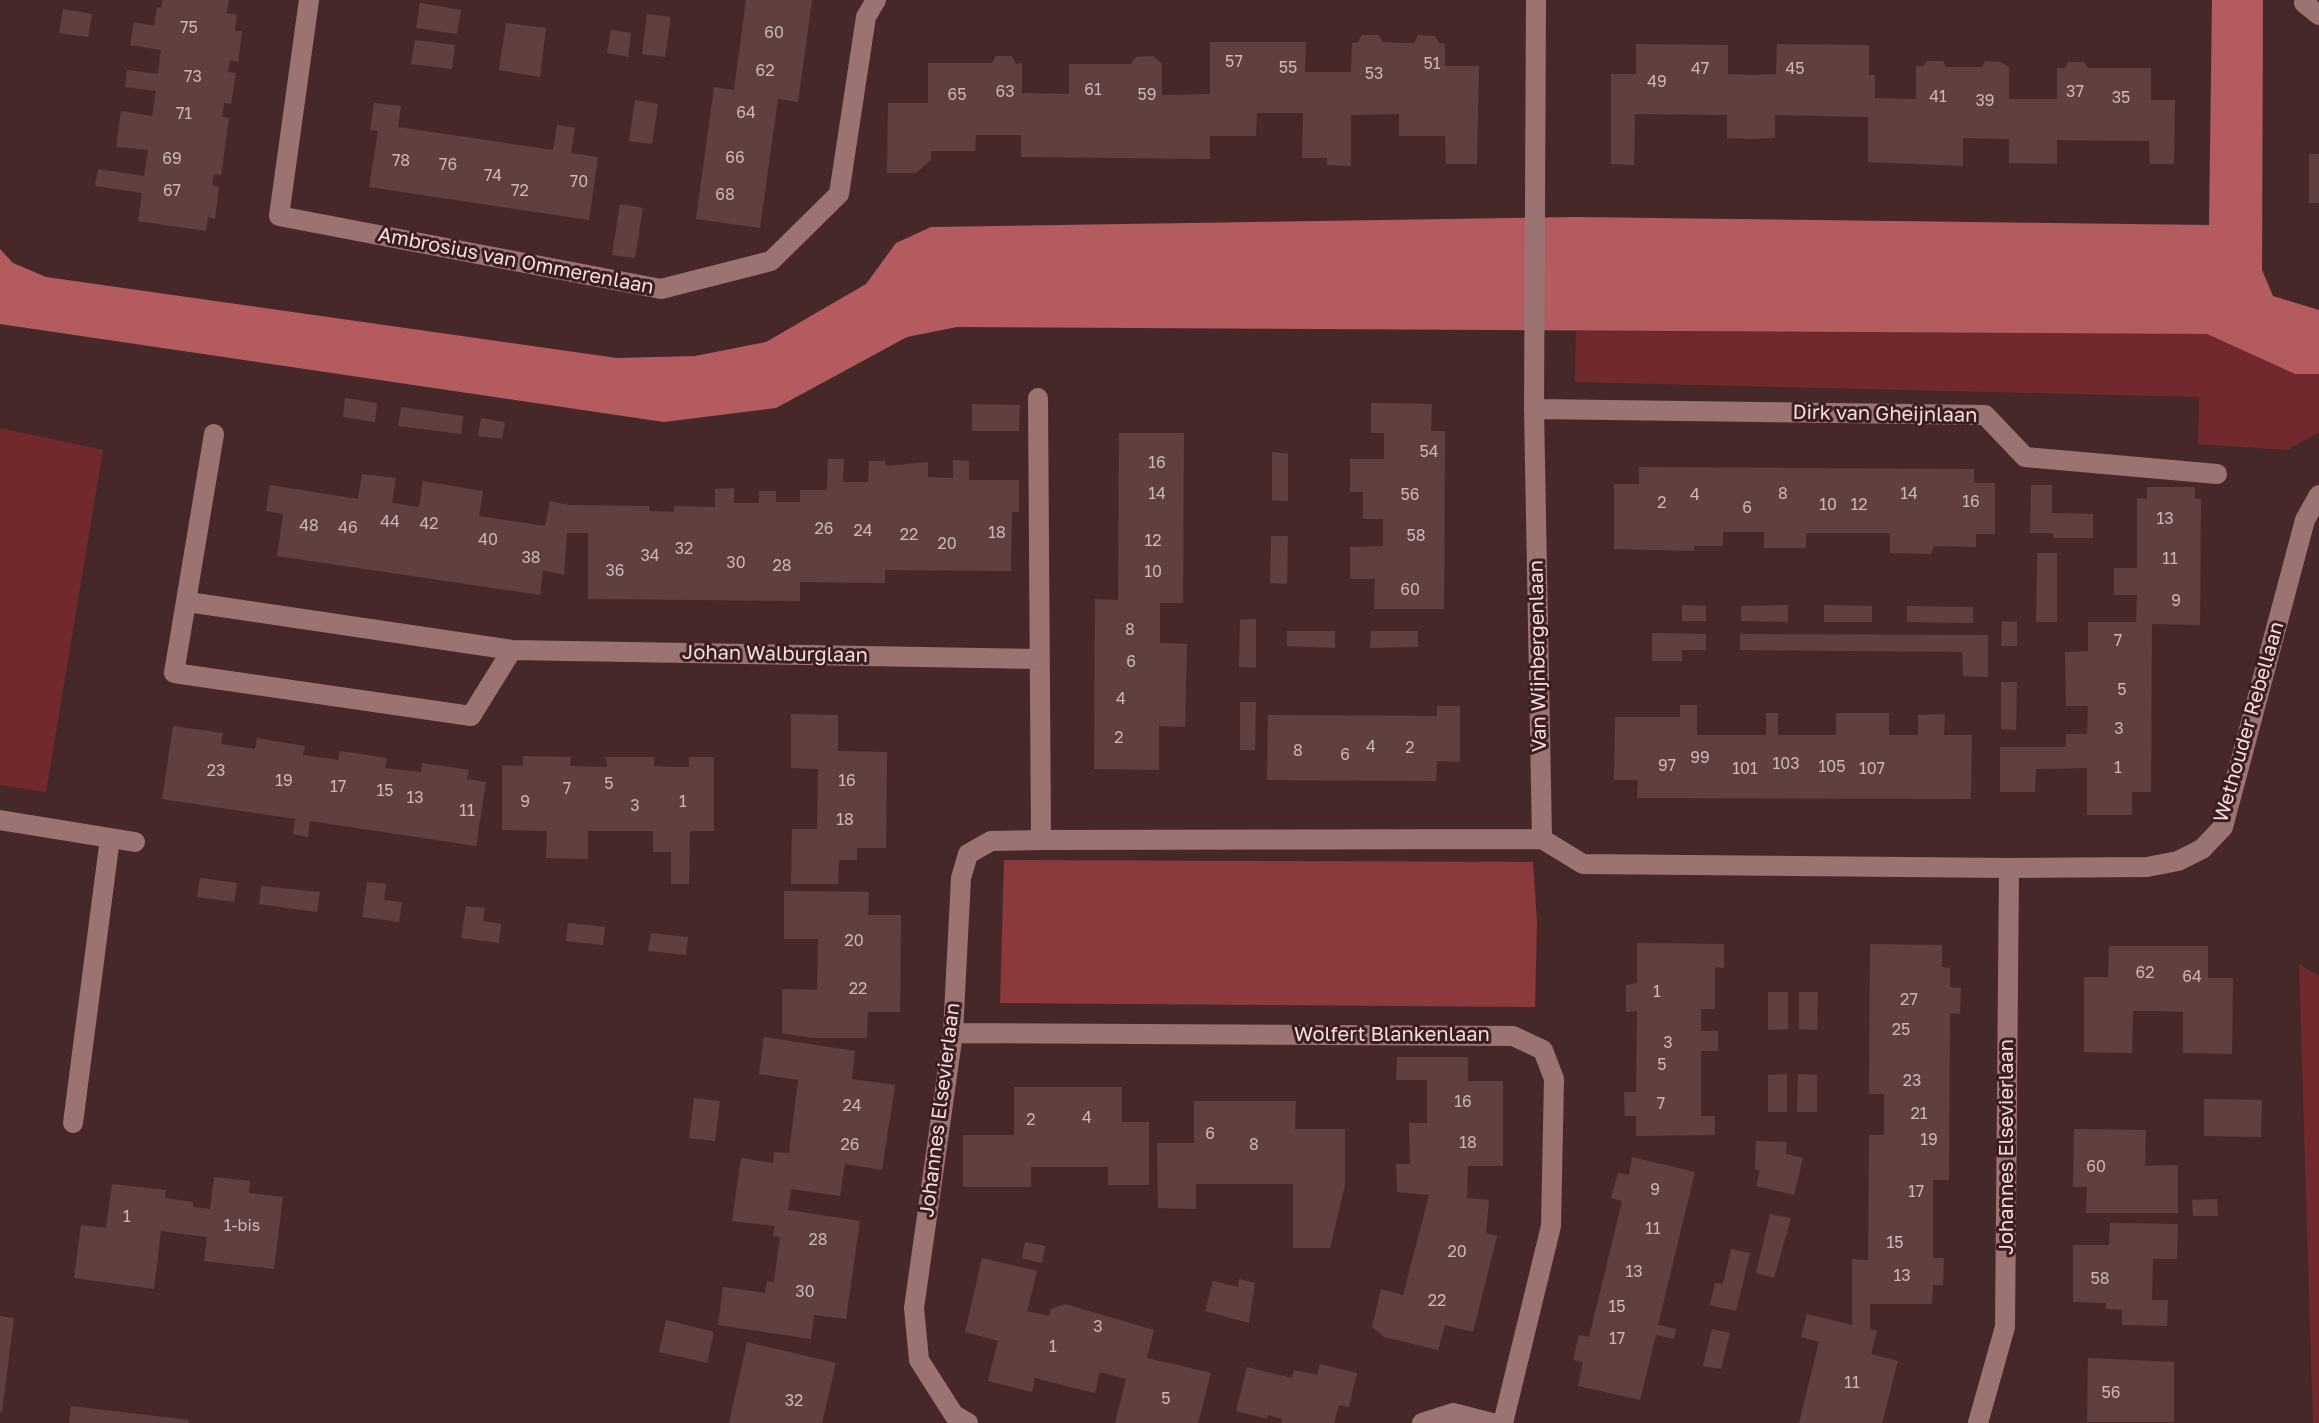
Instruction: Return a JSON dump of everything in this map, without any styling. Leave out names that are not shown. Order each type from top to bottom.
[{"type":"street","name":"Ambrosius van Ommerenlaan","points":[[309,0],[279,216],[661,289],[771,261],[839,194],[866,17],[876,0]]},
{"type":"street","name":"Van Wijnbergenlaan","points":[[1536,0],[1534,409],[1542,839]]},
{"type":"street","points":[[1038,398],[1041,840],[1542,839],[1583,864],[2009,868]]},
{"type":"street","name":"Dirk van Gheijnlaan","points":[[1534,409],[1985,415],[2025,457],[2217,474]]},
{"type":"street","points":[[214,434],[174,673],[471,716],[512,650]]},
{"type":"street","name":"Wethouder Rebellaan","points":[[2009,868],[2147,867],[2178,861],[2202,849],[2223,827],[2305,520],[2319,495]]},
{"type":"street","name":"Johan Walburglaan","points":[[188,602],[512,650],[1039,659]]},
{"type":"street","points":[[0,820],[135,842]]},
{"type":"street","points":[[73,1123],[110,838]]},
{"type":"street","name":"Johannes Elsevierlaan","points":[[968,1423],[954,1415],[919,1360],[914,1308],[953,1033],[961,878],[968,854],[991,841],[1041,840]]},
{"type":"street","name":"Johannes Elsevierlaan","points":[[1978,1423],[2005,1327],[2009,868]]},
{"type":"street","name":"Wolfert Blankenlaan","points":[[953,1033],[1513,1036],[1543,1050],[1554,1079],[1551,1226],[1503,1423]]},
{"type":"street","points":[[1422,1423],[1453,1413],[1492,1423]]},
{"type":"shaded area","points":[[2212,0],[2263,0],[2262,270],[2273,296],[2319,310],[2319,374],[2295,374],[2207,334],[957,327],[907,337],[776,408],[664,422],[0,324],[0,249],[13,263],[46,277],[617,358],[695,356],[766,342],[866,284],[896,243],[931,227],[1576,217],[2209,225]]},
{"type":"shaded area","points":[[1576,331],[2207,334],[2295,374],[2319,374],[2319,432],[2287,450],[2198,444],[2199,397],[1575,382]]},
{"type":"shaded area","points":[[0,428],[103,450],[46,792],[0,785]]},
{"type":"shaded area","points":[[1004,860],[1533,862],[1537,922],[1535,1007],[1000,1003]]},
{"type":"shaded area","points":[[2299,964],[2319,976],[2319,1423],[2313,1423]]},
{"type":"building","points":[[163,0],[229,0],[227,13],[237,15],[235,31],[242,31],[238,62],[230,60],[228,72],[236,73],[231,104],[224,103],[222,117],[229,118],[221,175],[214,174],[212,185],[219,187],[215,219],[208,217],[206,231],[138,221],[142,193],[95,186],[98,169],[144,176],[148,150],[116,147],[121,111],[152,116],[156,91],[125,87],[127,70],[158,74],[161,50],[130,45],[134,22],[154,26],[157,7],[161,8]]},
{"type":"building","points":[[746,0],[812,0],[798,102],[778,99],[760,228],[696,219],[714,87],[734,90]]},
{"type":"building","points":[[420,3],[461,10],[457,34],[416,28]]},
{"type":"building","points":[[63,9],[92,14],[88,37],[59,33]]},
{"type":"building","points":[[647,14],[671,17],[665,57],[642,54]]},
{"type":"building","points":[[506,23],[546,28],[540,77],[499,70]]},
{"type":"building","points":[[611,30],[631,33],[628,57],[607,53]]},
{"type":"building","points":[[1362,35],[1378,35],[1383,42],[1399,43],[1414,43],[1418,35],[1435,36],[1439,43],[1445,44],[1445,66],[1479,66],[1477,164],[1446,164],[1445,136],[1399,136],[1399,114],[1351,115],[1351,166],[1327,165],[1327,158],[1302,158],[1303,113],[1257,113],[1256,136],[1210,136],[1210,159],[1021,157],[1021,135],[976,135],[975,151],[931,151],[931,160],[916,173],[887,173],[888,103],[928,103],[928,63],[992,63],[996,56],[1012,56],[1016,64],[1022,63],[1022,93],[1069,94],[1069,64],[1131,64],[1136,57],[1153,56],[1162,64],[1162,95],[1210,94],[1210,42],[1306,42],[1305,72],[1351,72],[1352,43],[1358,42]]},
{"type":"building","points":[[415,40],[455,45],[452,69],[411,64]]},
{"type":"building","points":[[1636,44],[1728,45],[1728,74],[1753,75],[1776,74],[1777,44],[1869,45],[1869,75],[1875,75],[1875,98],[1916,99],[1916,66],[1924,66],[1927,61],[1943,61],[1946,67],[1982,67],[1985,61],[2000,62],[2009,67],[2009,99],[2057,99],[2057,68],[2065,68],[2068,62],[2084,62],[2088,68],[2151,68],[2151,100],[2175,100],[2174,164],[2150,164],[2149,141],[2057,140],[2057,164],[2009,163],[2009,139],[1963,138],[1963,166],[1868,162],[1868,117],[1775,115],[1775,138],[1751,139],[1727,138],[1727,115],[1635,114],[1634,165],[1611,164],[1611,74],[1636,74]]},
{"type":"building","points":[[635,100],[658,104],[652,144],[629,141]]},
{"type":"building","points":[[374,103],[401,106],[398,127],[553,150],[557,125],[575,128],[571,153],[598,157],[589,220],[369,187],[378,131],[370,130]]},
{"type":"building","points":[[2309,154],[2319,154],[2319,203],[2309,203]]},
{"type":"building","points":[[620,204],[643,208],[635,258],[612,255]]},
{"type":"building","points":[[345,398],[377,403],[375,422],[343,417]]},
{"type":"building","points":[[1371,403],[1432,404],[1431,431],[1445,431],[1444,609],[1374,609],[1375,579],[1350,579],[1350,547],[1383,546],[1383,519],[1363,519],[1363,492],[1350,492],[1350,459],[1384,459],[1384,433],[1371,433]]},
{"type":"building","points":[[972,404],[1020,405],[1019,431],[972,431]]},
{"type":"building","points":[[401,407],[463,416],[461,434],[398,426]]},
{"type":"building","points":[[481,418],[505,422],[502,439],[478,436]]},
{"type":"building","points":[[1119,433],[1184,433],[1183,603],[1160,603],[1160,643],[1187,644],[1185,727],[1159,726],[1159,770],[1094,769],[1095,599],[1118,600]]},
{"type":"building","points":[[1272,452],[1288,454],[1288,501],[1272,500]]},
{"type":"building","points":[[828,459],[844,459],[843,482],[868,482],[869,461],[885,461],[886,466],[928,462],[928,477],[953,478],[953,460],[969,461],[969,480],[1019,480],[1019,512],[1012,512],[1011,571],[885,570],[885,583],[800,582],[800,601],[588,599],[588,533],[567,533],[564,575],[543,570],[540,595],[277,556],[283,514],[266,511],[270,485],[358,499],[362,474],[396,478],[392,503],[419,507],[423,481],[483,491],[479,516],[545,526],[550,501],[569,505],[649,506],[650,511],[674,512],[674,506],[715,507],[715,489],[734,488],[734,503],[759,503],[759,491],[776,491],[776,502],[800,502],[800,490],[827,490]]},
{"type":"building","points":[[1639,467],[1974,469],[1974,483],[1995,483],[1995,534],[1976,534],[1976,547],[1934,546],[1931,554],[1890,553],[1890,533],[1806,533],[1806,548],[1764,548],[1764,532],[1723,532],[1723,546],[1694,546],[1694,551],[1614,549],[1614,484],[1639,484]]},
{"type":"building","points":[[2031,485],[2052,485],[2052,513],[2093,514],[2093,538],[2053,538],[2053,533],[2030,533]]},
{"type":"building","points":[[2147,487],[2195,487],[2195,499],[2201,499],[2200,625],[2152,624],[2151,792],[2132,792],[2132,815],[2087,815],[2087,768],[2036,769],[2035,792],[2000,792],[2000,747],[2066,747],[2066,734],[2087,734],[2088,706],[2066,706],[2065,652],[2088,651],[2088,622],[2136,622],[2137,595],[2114,595],[2114,568],[2137,568],[2137,498],[2147,499]]},
{"type":"building","points":[[1271,536],[1288,536],[1287,584],[1270,583]]},
{"type":"building","points":[[2037,553],[2057,553],[2057,622],[2036,622]]},
{"type":"building","points":[[1682,605],[1706,606],[1706,621],[1682,621]]},
{"type":"building","points":[[1788,605],[1788,622],[1741,621],[1741,606]]},
{"type":"building","points":[[1824,605],[1872,606],[1872,622],[1824,622]]},
{"type":"building","points":[[1907,606],[1973,607],[1973,623],[1907,622]]},
{"type":"building","points":[[1256,619],[1256,668],[1239,667],[1240,620]]},
{"type":"building","points":[[2002,621],[2017,622],[2017,646],[2001,646]]},
{"type":"building","points":[[1287,631],[1335,631],[1335,648],[1287,646]]},
{"type":"building","points":[[1371,631],[1418,631],[1418,647],[1370,648]]},
{"type":"building","points":[[1652,633],[1706,634],[1706,650],[1682,650],[1682,661],[1652,661]]},
{"type":"building","points":[[1740,634],[1988,635],[1988,677],[1963,676],[1962,652],[1740,650]]},
{"type":"building","points":[[2001,682],[2017,682],[2016,730],[2001,729]]},
{"type":"building","points":[[1240,702],[1256,702],[1255,750],[1240,750]]},
{"type":"building","points":[[1680,705],[1697,705],[1697,735],[1766,735],[1766,713],[1778,713],[1778,735],[1836,735],[1836,713],[1889,713],[1889,735],[1918,735],[1918,715],[1945,714],[1944,735],[1972,735],[1971,799],[1637,798],[1638,780],[1614,780],[1615,717],[1680,717]]},
{"type":"building","points":[[1437,706],[1460,706],[1460,762],[1437,761],[1436,781],[1267,780],[1268,715],[1437,716]]},
{"type":"building","points":[[791,714],[838,715],[838,751],[887,752],[886,848],[857,848],[857,860],[839,860],[838,884],[791,884],[792,829],[817,829],[818,769],[791,768]]},
{"type":"building","points":[[173,726],[223,733],[221,744],[255,749],[257,738],[305,746],[303,755],[338,760],[340,751],[387,758],[385,768],[421,772],[422,763],[469,770],[467,779],[486,782],[476,846],[310,821],[308,837],[293,834],[295,819],[162,799]]},
{"type":"building","points":[[523,756],[571,757],[570,766],[607,767],[606,757],[654,757],[654,766],[689,767],[689,757],[714,757],[714,831],[690,831],[689,884],[671,884],[671,852],[653,852],[653,831],[588,831],[588,859],[546,858],[547,831],[502,830],[502,765],[523,766]]},
{"type":"building","points":[[200,878],[237,883],[234,902],[197,897]]},
{"type":"building","points":[[367,882],[386,884],[384,900],[402,902],[399,922],[362,917]]},
{"type":"building","points":[[261,886],[320,892],[317,912],[259,904]]},
{"type":"building","points":[[784,891],[869,892],[868,915],[901,915],[900,1012],[868,1012],[867,1038],[812,1038],[782,1033],[782,989],[817,990],[818,939],[784,939]]},
{"type":"building","points":[[466,906],[485,908],[483,921],[501,924],[499,943],[461,938]]},
{"type":"building","points":[[568,923],[605,927],[603,945],[566,941]]},
{"type":"building","points":[[651,933],[688,937],[686,955],[648,951]]},
{"type":"building","points":[[1637,943],[1724,944],[1724,968],[1715,967],[1715,1009],[1701,1009],[1701,1031],[1718,1031],[1718,1051],[1701,1051],[1701,1116],[1715,1116],[1715,1135],[1636,1136],[1636,1116],[1625,1116],[1624,1092],[1636,1092],[1637,1011],[1626,1012],[1626,985],[1637,983]]},
{"type":"building","points":[[1870,944],[1942,945],[1942,967],[1950,968],[1950,987],[1961,988],[1960,1014],[1950,1013],[1949,1180],[1933,1180],[1933,1258],[1944,1258],[1943,1285],[1933,1285],[1932,1304],[1870,1304],[1870,1329],[1877,1331],[1871,1354],[1898,1361],[1882,1423],[1799,1423],[1819,1342],[1801,1337],[1807,1314],[1852,1325],[1852,1259],[1868,1260],[1869,1135],[1884,1135],[1884,1094],[1869,1094]]},
{"type":"building","points":[[2109,946],[2208,946],[2208,978],[2233,978],[2232,1054],[2183,1053],[2183,1012],[2159,1011],[2133,1011],[2132,1053],[2084,1052],[2084,977],[2108,977]]},
{"type":"building","points":[[1768,992],[1788,992],[1788,1029],[1768,1030]]},
{"type":"building","points":[[1799,992],[1818,992],[1817,1030],[1799,1029]]},
{"type":"building","points":[[764,1037],[855,1051],[852,1079],[895,1085],[882,1170],[845,1164],[840,1196],[791,1189],[788,1210],[860,1221],[846,1319],[814,1315],[811,1339],[718,1325],[723,1287],[765,1293],[767,1281],[774,1282],[780,1237],[773,1236],[775,1226],[732,1221],[741,1158],[773,1163],[774,1152],[789,1153],[798,1080],[759,1074]]},
{"type":"building","points":[[1397,1057],[1468,1057],[1468,1081],[1503,1081],[1503,1166],[1468,1166],[1467,1198],[1489,1200],[1486,1233],[1497,1236],[1473,1332],[1445,1325],[1438,1350],[1384,1337],[1372,1327],[1381,1289],[1403,1295],[1429,1195],[1397,1192],[1396,1164],[1410,1164],[1409,1123],[1427,1123],[1427,1080],[1396,1080]]},
{"type":"building","points":[[1787,1074],[1787,1112],[1768,1112],[1768,1075]]},
{"type":"building","points":[[1798,1074],[1817,1075],[1817,1112],[1797,1112]]},
{"type":"building","points":[[1014,1087],[1122,1087],[1122,1122],[1149,1122],[1149,1185],[1108,1185],[1108,1167],[1031,1167],[1031,1187],[963,1187],[963,1135],[1014,1135]]},
{"type":"building","points":[[694,1098],[720,1101],[715,1141],[689,1138]]},
{"type":"building","points":[[2204,1099],[2262,1100],[2261,1137],[2204,1136]]},
{"type":"building","points":[[1194,1101],[1296,1101],[1295,1129],[1345,1129],[1345,1185],[1330,1248],[1293,1248],[1293,1184],[1196,1184],[1196,1209],[1158,1208],[1157,1143],[1194,1143]]},
{"type":"building","points":[[2074,1129],[2146,1130],[2145,1166],[2178,1165],[2178,1213],[2086,1213],[2087,1187],[2073,1187]]},
{"type":"building","points":[[1756,1141],[1787,1142],[1786,1154],[1803,1158],[1794,1195],[1756,1186],[1760,1170],[1755,1170]]},
{"type":"building","points":[[1632,1157],[1695,1172],[1658,1325],[1676,1329],[1674,1339],[1656,1335],[1640,1400],[1578,1386],[1583,1362],[1573,1360],[1579,1335],[1589,1337],[1613,1239],[1622,1201],[1611,1198],[1618,1173],[1629,1175]]},
{"type":"building","points":[[214,1177],[250,1181],[249,1193],[283,1197],[274,1269],[204,1261],[207,1237],[161,1231],[154,1289],[74,1278],[81,1225],[106,1228],[112,1184],[166,1190],[165,1198],[193,1202],[193,1207],[210,1209]]},
{"type":"building","points":[[2217,1199],[2218,1216],[2193,1216],[2192,1200]]},
{"type":"building","points":[[1770,1214],[1791,1218],[1774,1278],[1756,1273]]},
{"type":"building","points":[[2110,1223],[2178,1224],[2177,1259],[2153,1259],[2152,1300],[2168,1300],[2167,1326],[2122,1325],[2122,1310],[2106,1309],[2106,1303],[2073,1302],[2073,1245],[2109,1245]]},
{"type":"building","points":[[1025,1242],[1045,1246],[1042,1263],[1022,1258]]},
{"type":"building","points":[[1731,1249],[1750,1253],[1736,1311],[1710,1305],[1715,1283],[1723,1284]]},
{"type":"building","points":[[982,1258],[1037,1271],[1027,1311],[1049,1316],[1051,1309],[1065,1304],[1154,1330],[1147,1358],[1211,1373],[1198,1423],[1115,1423],[1126,1379],[1100,1372],[1095,1393],[1035,1378],[1032,1392],[988,1381],[998,1341],[965,1332]]},
{"type":"building","points":[[1239,1279],[1255,1283],[1249,1323],[1205,1311],[1213,1281],[1238,1287]]},
{"type":"building","points":[[0,1316],[14,1318],[2,1412],[0,1411]]},
{"type":"building","points":[[666,1320],[714,1332],[707,1363],[659,1352]]},
{"type":"building","points":[[1712,1329],[1730,1333],[1721,1369],[1703,1366]]},
{"type":"building","points":[[747,1342],[836,1363],[822,1423],[729,1423]]},
{"type":"building","points":[[2088,1358],[2174,1362],[2174,1422],[2087,1422]]},
{"type":"building","points":[[1320,1364],[1357,1373],[1349,1407],[1339,1405],[1334,1423],[1281,1423],[1282,1419],[1268,1415],[1267,1419],[1236,1411],[1247,1367],[1292,1378],[1294,1370],[1317,1375]]},
{"type":"building","points":[[71,1406],[189,1420],[188,1423],[69,1423]]}]
